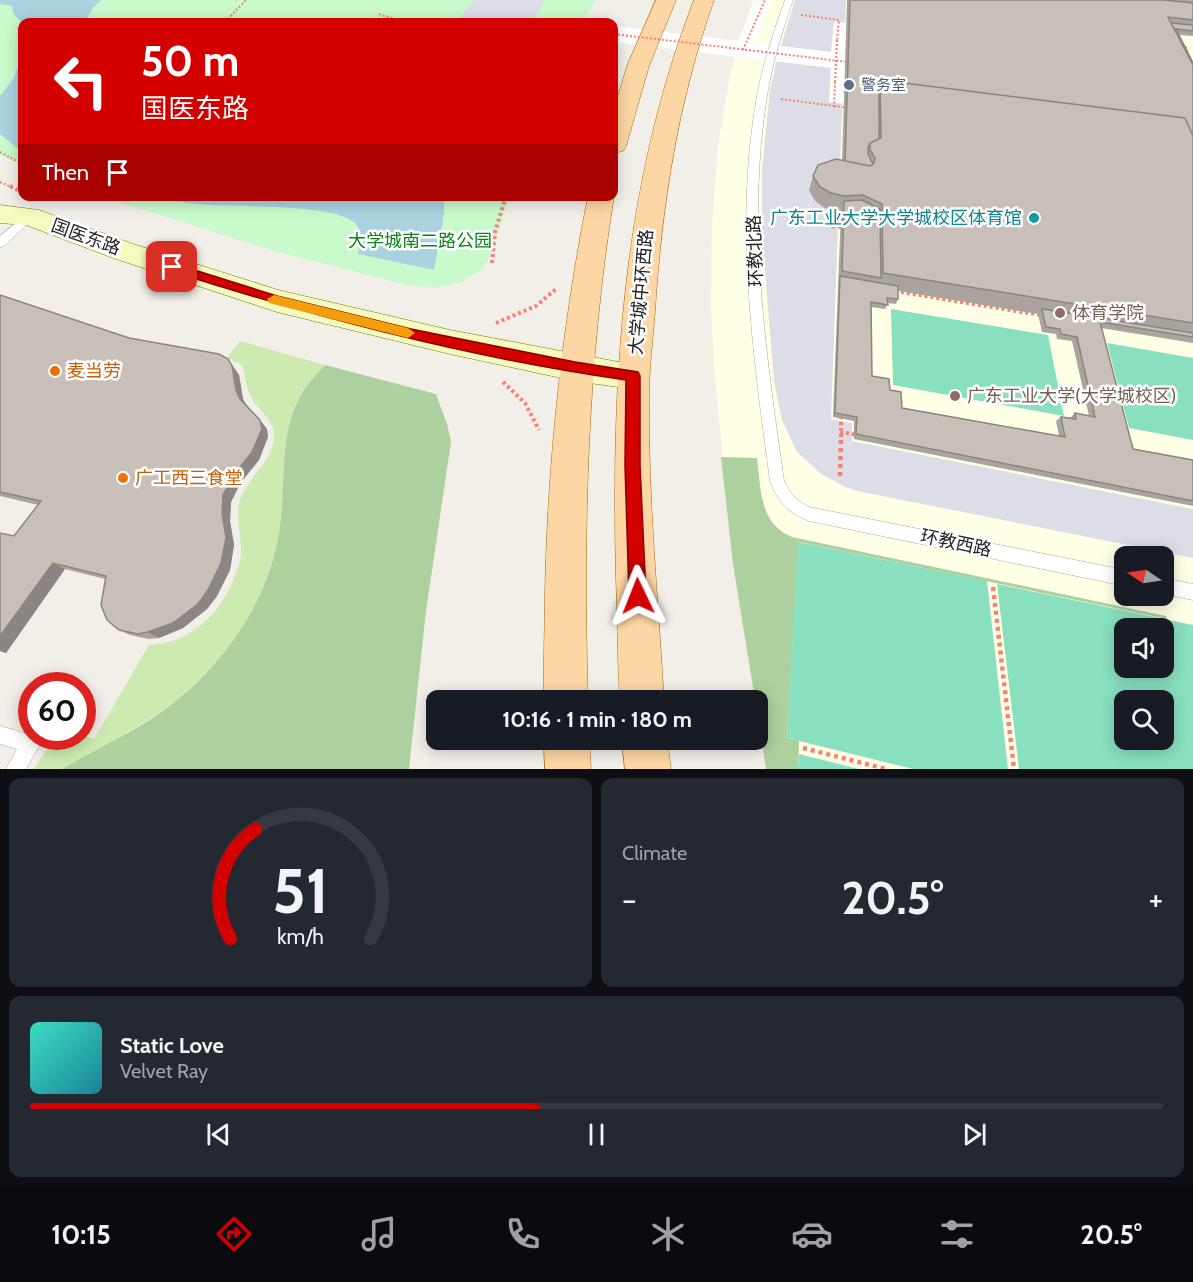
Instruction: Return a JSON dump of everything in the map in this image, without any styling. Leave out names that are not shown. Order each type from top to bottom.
[{"type":"main road","points":[[618,133],[638,66],[666,0]]},
{"type":"main road","name":"大学城中环西路","points":[[642,690],[632,465],[633,376],[643,258],[655,175],[679,72],[704,0]]},
{"type":"main road","name":"国医东路","points":[[0,192],[18,200]]},
{"type":"main road","points":[[566,690],[569,473],[575,368],[580,319],[600,201]]},
{"type":"main road","name":"国医东路","points":[[0,214],[26,204],[123,251],[277,300],[411,334],[575,368],[633,376]]},
{"type":"main road","points":[[567,750],[568,769]]},
{"type":"main road","points":[[646,750],[648,769]]},
{"type":"lane","name":"环教北路","points":[[789,0],[774,44],[760,106],[755,148],[753,244],[759,346],[777,481],[782,494],[789,502]]},
{"type":"lane","points":[[0,243],[26,204]]},
{"type":"lane","name":"环教西路","points":[[789,502],[809,513],[1114,576]]},
{"type":"lane","points":[[1174,588],[1193,592]]},
{"type":"lane","points":[[0,735],[31,744],[15,769]]},
{"type":"path","points":[[229,18],[246,0]]},
{"type":"path","points":[[743,50],[765,0]]},
{"type":"path","points":[[379,14],[391,18]]},
{"type":"path","points":[[795,15],[845,20]]},
{"type":"path","points":[[834,104],[839,21]]},
{"type":"path","points":[[618,34],[855,63]]},
{"type":"path","points":[[1178,46],[1185,46],[1188,51]]},
{"type":"path","points":[[775,98],[834,104],[850,108]]},
{"type":"path","points":[[0,152],[18,162]]},
{"type":"path","points":[[0,182],[18,197]]},
{"type":"path","points":[[492,263],[495,232],[504,201]]},
{"type":"path","points":[[841,209],[830,207],[830,226],[848,228]]},
{"type":"path","points":[[487,325],[528,312],[543,302],[561,282]]},
{"type":"path","points":[[889,289],[896,287],[908,293]]},
{"type":"path","points":[[889,289],[1047,315]]},
{"type":"path","points":[[889,289],[1047,315]]},
{"type":"path","points":[[499,378],[516,391],[529,408],[540,434]]},
{"type":"path","points":[[840,476],[841,408]]},
{"type":"path","points":[[840,432],[865,437]]},
{"type":"path","points":[[993,587],[1014,769]]},
{"type":"path","points":[[803,748],[886,769]]},
{"type":"shaded area","points":[[473,0],[545,0],[534,18],[460,18]]},
{"type":"shaded area","name":"广东工业大学(大学城校区)","points":[[753,0],[1193,0],[1193,769],[766,769],[763,750],[768,750],[768,690],[753,690],[733,564],[714,369],[711,307],[712,224],[718,146],[730,75]]},
{"type":"shaded area","points":[[795,0],[846,0],[831,419],[852,423],[852,441],[1193,509],[1193,558],[1174,554],[1174,546],[1133,546],[862,492],[845,487],[820,473],[797,452],[782,420],[774,381],[762,234],[762,170],[770,90]]},
{"type":"green space","points":[[0,0],[596,0],[585,18],[18,18],[18,163],[0,155]]},
{"type":"green space","name":"大学城南二路公园","points":[[116,201],[509,201],[489,258],[481,270],[461,282],[435,288],[407,285],[274,251]]},
{"type":"green space","points":[[891,309],[1048,335],[1064,416],[893,385]]},
{"type":"green space","points":[[240,341],[325,365],[303,391],[292,416],[284,462],[280,526],[274,558],[263,589],[248,618],[230,645],[210,670],[186,692],[160,712],[76,763],[61,769],[34,769],[46,750],[96,750],[96,736],[149,645],[177,639],[200,626],[218,607],[232,583],[241,556],[239,504],[245,489],[271,451],[274,433],[268,418],[250,395],[241,364],[227,358]]},
{"type":"green space","points":[[1107,343],[1193,358],[1193,440],[1129,428]]},
{"type":"green space","points":[[325,365],[436,394],[451,442],[426,611],[409,769],[62,769],[146,722],[180,698],[221,657],[238,633],[265,582],[274,554],[280,526],[284,462],[292,416],[303,391]]},
{"type":"green space","points":[[721,457],[757,458],[761,493],[767,514],[781,531],[792,537],[1166,616],[1167,618],[799,542],[787,738],[799,741],[798,769],[766,769],[763,750],[768,750],[768,690],[753,690],[733,564]]},
{"type":"green space","points":[[798,542],[987,581],[1008,769],[913,769],[787,738]]},
{"type":"green space","points":[[997,584],[1160,618],[1114,618],[1114,678],[1174,678],[1174,621],[1193,625],[1193,769],[1019,769]]},
{"type":"green space","points":[[799,754],[859,769],[798,769]]},
{"type":"water","points":[[0,0],[101,0],[87,18],[18,19],[13,13],[12,6],[0,4]]},
{"type":"water","points":[[18,67],[18,149],[0,134],[0,96],[13,79]]},
{"type":"water","points":[[173,201],[444,201],[444,214],[434,270],[358,254],[360,238],[358,226],[344,217],[328,212]]},
{"type":"pier","points":[[755,0],[771,0],[755,43],[831,52],[834,22],[847,23],[844,104],[829,102],[831,68],[618,42],[618,26],[738,41]]},
{"type":"building","points":[[850,0],[1164,0],[1193,3],[1193,20],[1168,17],[1193,65],[1193,136],[1185,118],[880,80],[879,139],[870,143],[868,148],[873,164],[870,166],[845,161]]},
{"type":"building","points":[[1171,23],[1193,25],[1193,31],[1176,29],[1193,65]]},
{"type":"building","name":"广东工业大学大学城校区体育馆","points":[[880,80],[1185,118],[1193,136],[1193,323],[883,273],[882,204],[863,195],[844,196],[831,193],[820,187],[813,176],[818,165],[836,159],[870,166],[874,163],[875,158],[870,150],[870,143],[881,138]]},
{"type":"building","points":[[862,200],[880,209],[881,278],[842,271],[844,201]]},
{"type":"building","points":[[840,276],[898,286],[898,299],[887,298],[888,305],[871,302],[872,376],[889,379],[890,390],[901,392],[902,408],[1065,437],[1061,417],[1076,419],[1075,413],[1095,417],[1077,337],[1061,334],[1060,329],[1046,327],[1042,309],[1193,333],[1193,337],[1100,322],[1133,449],[1193,460],[1193,501],[856,434],[857,417],[835,413]]},
{"type":"building","name":"广工西三食堂","points":[[0,295],[129,338],[219,354],[228,359],[232,366],[240,399],[260,420],[262,429],[252,452],[234,475],[223,495],[222,513],[226,538],[221,563],[208,590],[198,604],[173,623],[138,634],[119,630],[107,620],[101,605],[106,576],[53,563],[0,636],[0,533],[14,536],[41,501],[0,492]]},
{"type":"slow traffic","points":[[274,299],[408,333]]},
{"type":"place","name":"警务室","points":[[849,85]]},
{"type":"place","name":"广东工业大学大学城校区体育馆","points":[[1034,218]]},
{"type":"place","name":"体育学院","points":[[1060,313]]},
{"type":"place","name":"麦当劳","points":[[55,371]]},
{"type":"place","name":"广东工业大学(大学城校区)","points":[[955,396]]},
{"type":"place","name":"广工西三食堂","points":[[123,478]]},
{"type":"route","points":[[172,267],[236,289],[411,334],[575,368],[633,376],[632,465],[638,596]]}]
